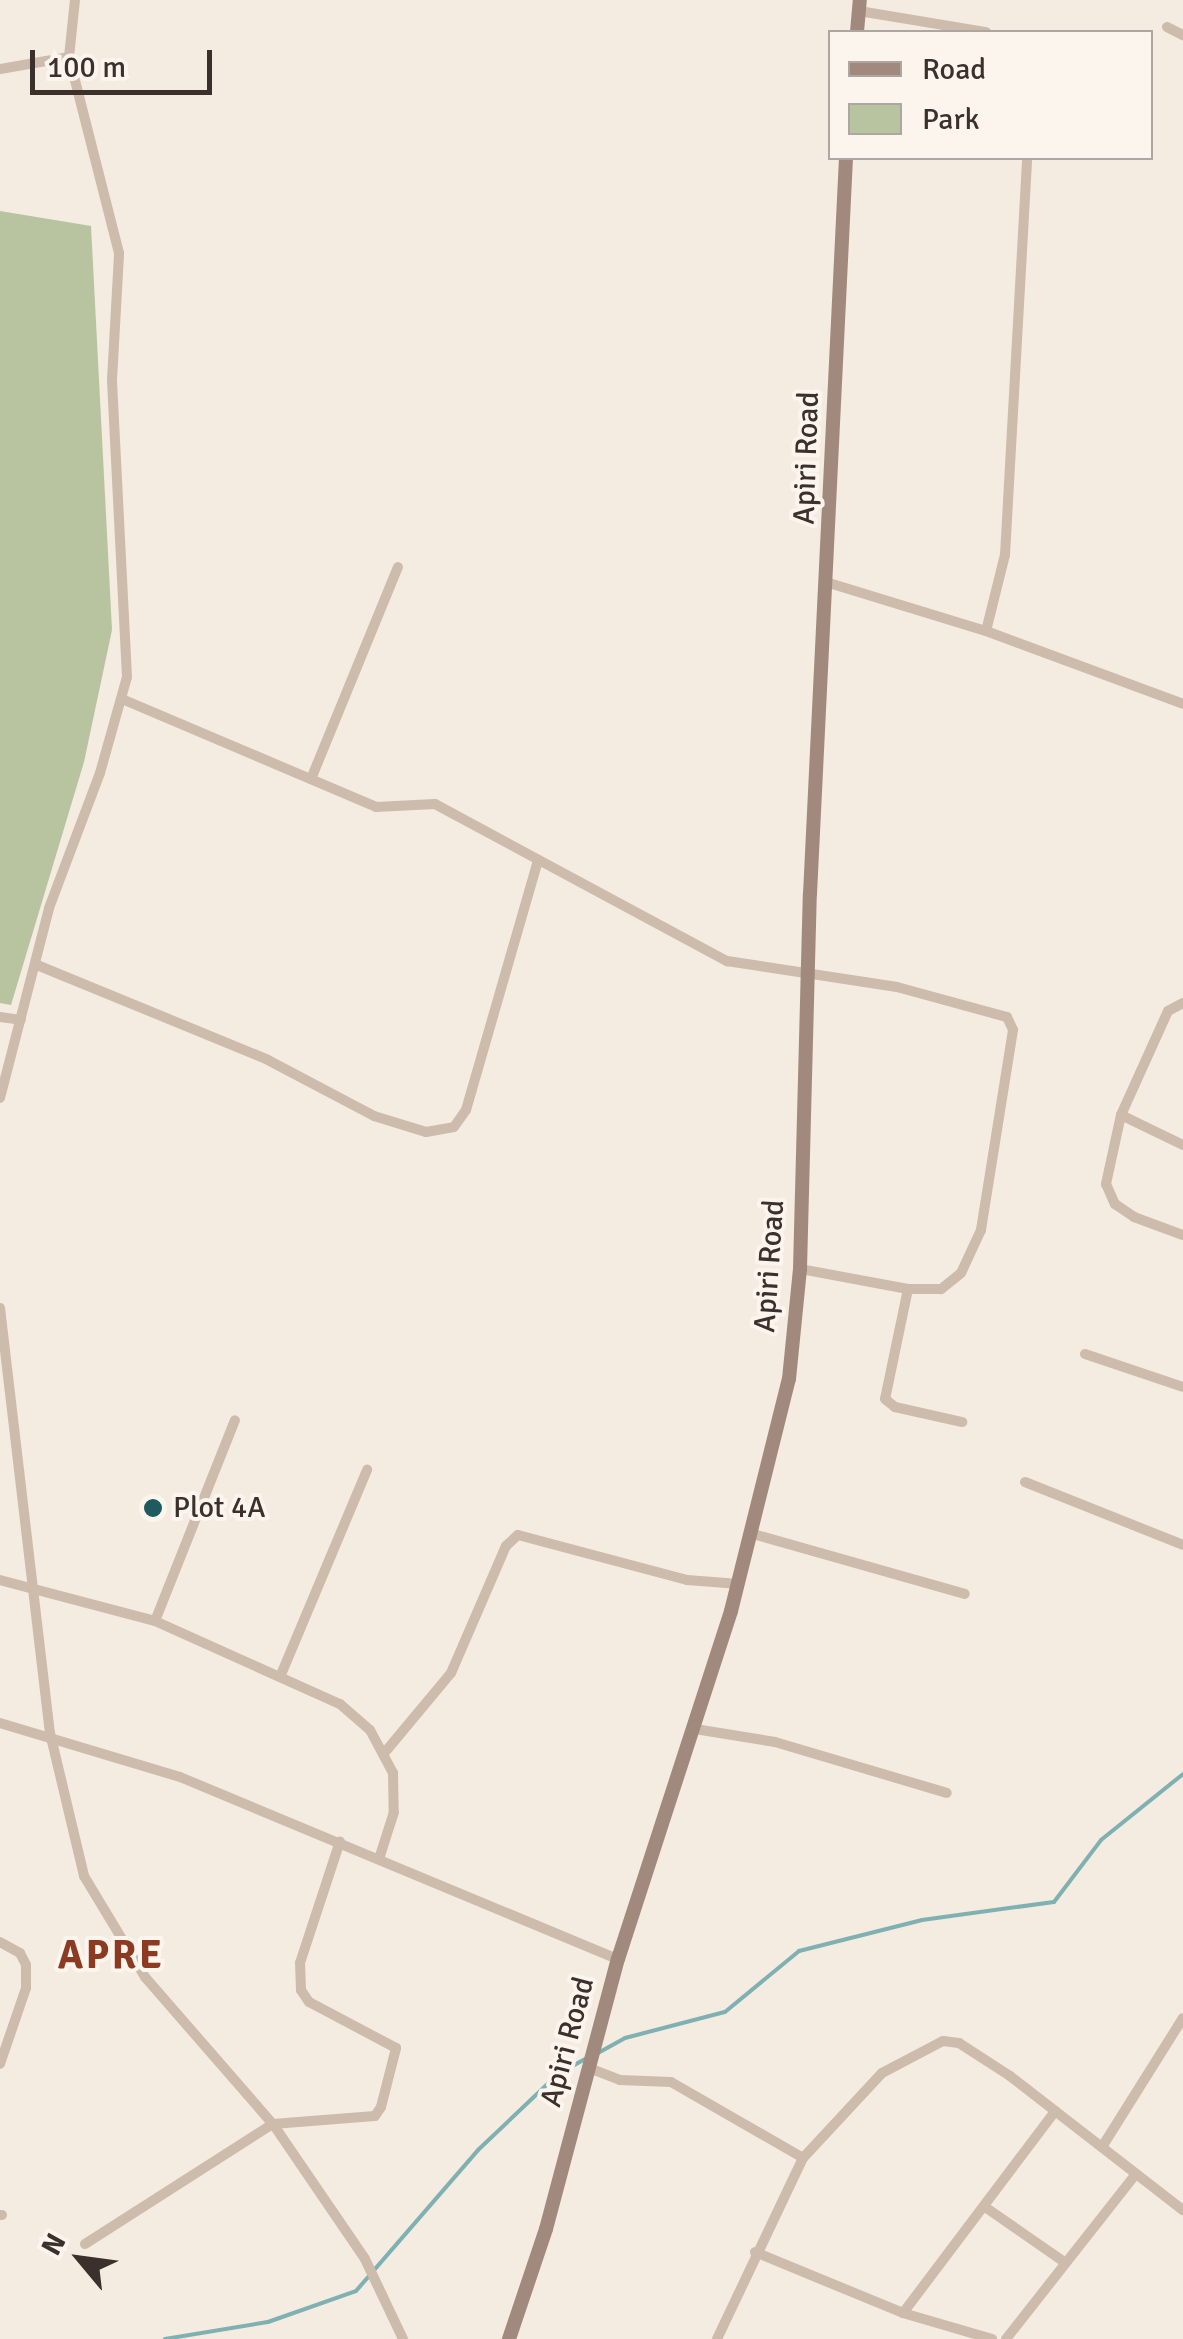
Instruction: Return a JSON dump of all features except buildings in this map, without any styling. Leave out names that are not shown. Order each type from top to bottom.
[{"type":"street","points":[[0,1098],[49,908],[122,699],[128,626],[112,380],[119,253],[69,56],[76,0]]},
{"type":"street","points":[[857,30],[860,5],[977,30]]},
{"type":"street","points":[[1167,27],[1183,34]]},
{"type":"street","points":[[0,68],[69,56]]},
{"type":"street","name":"Apiri Road","points":[[509,2339],[618,1959],[739,1584],[790,1379],[800,1268],[809,974],[846,160]]},
{"type":"street","points":[[986,631],[1005,555],[1027,160]]},
{"type":"street","points":[[311,780],[398,567]]},
{"type":"street","points":[[829,583],[986,631],[1183,704]]},
{"type":"street","points":[[122,699],[376,808],[435,804],[727,962],[897,986],[1008,1017],[1013,1030],[981,1230],[948,1286],[908,1289],[800,1268]]},
{"type":"street","points":[[37,965],[266,1059],[374,1116],[426,1132],[454,1127],[471,1094],[538,860]]},
{"type":"street","points":[[1183,1003],[1168,1011],[1121,1115],[1106,1184],[1116,1204],[1183,1235]]},
{"type":"street","points":[[0,1017],[21,1020]]},
{"type":"street","points":[[1121,1115],[1183,1145]]},
{"type":"street","points":[[908,1289],[885,1399],[895,1407],[962,1422]]},
{"type":"street","points":[[0,1308],[50,1733],[84,1876],[145,1977],[273,2124],[365,2258],[403,2339]]},
{"type":"street","points":[[1085,1354],[1183,1387]]},
{"type":"street","points":[[156,1621],[234,1420]]},
{"type":"street","points":[[280,1677],[367,1470]]},
{"type":"street","points":[[1025,1482],[1183,1545]]},
{"type":"street","points":[[386,1751],[451,1673],[506,1546],[518,1534],[687,1580],[739,1584]]},
{"type":"street","points":[[753,1534],[965,1594]]},
{"type":"street","points":[[0,1580],[156,1621],[340,1704],[386,1751],[394,1812],[380,1856]]},
{"type":"street","points":[[0,1723],[50,1733],[380,1856],[618,1959]]},
{"type":"street","points":[[695,1729],[775,1742],[947,1793]]},
{"type":"street","points":[[86,2244],[273,2124],[375,2116],[394,2062],[390,2040],[309,2002],[300,1990],[300,1963],[340,1842]]},
{"type":"street","points":[[0,1942],[26,1964],[26,1988],[0,2064]]},
{"type":"street","points":[[1102,2148],[1183,2018]]},
{"type":"street","points":[[717,2339],[755,2252],[803,2158],[882,2073],[943,2041],[959,2044],[1055,2111],[1183,2210]]},
{"type":"street","points":[[589,2068],[620,2080],[671,2082],[803,2158]]},
{"type":"street","points":[[904,2313],[1055,2111]]},
{"type":"street","points":[[1006,2339],[1135,2176]]},
{"type":"street","points":[[985,2207],[1066,2263]]},
{"type":"street","points":[[755,2252],[904,2313],[992,2339]]},
{"type":"green space","points":[[0,211],[91,226],[112,630],[84,762],[11,1005],[0,1003]]},
{"type":"waterway","points":[[598,2053],[625,2038],[725,2012],[799,1951],[922,1920],[1054,1902],[1101,1840],[1183,1774]]},
{"type":"waterway","points":[[165,2339],[268,2322],[356,2291],[478,2150],[558,2074],[585,2059]]},
{"type":"place","name":"Plot 4A","points":[[153,1508]]},
{"type":"district","name":"APRE","points":[[111,1955]]}]
